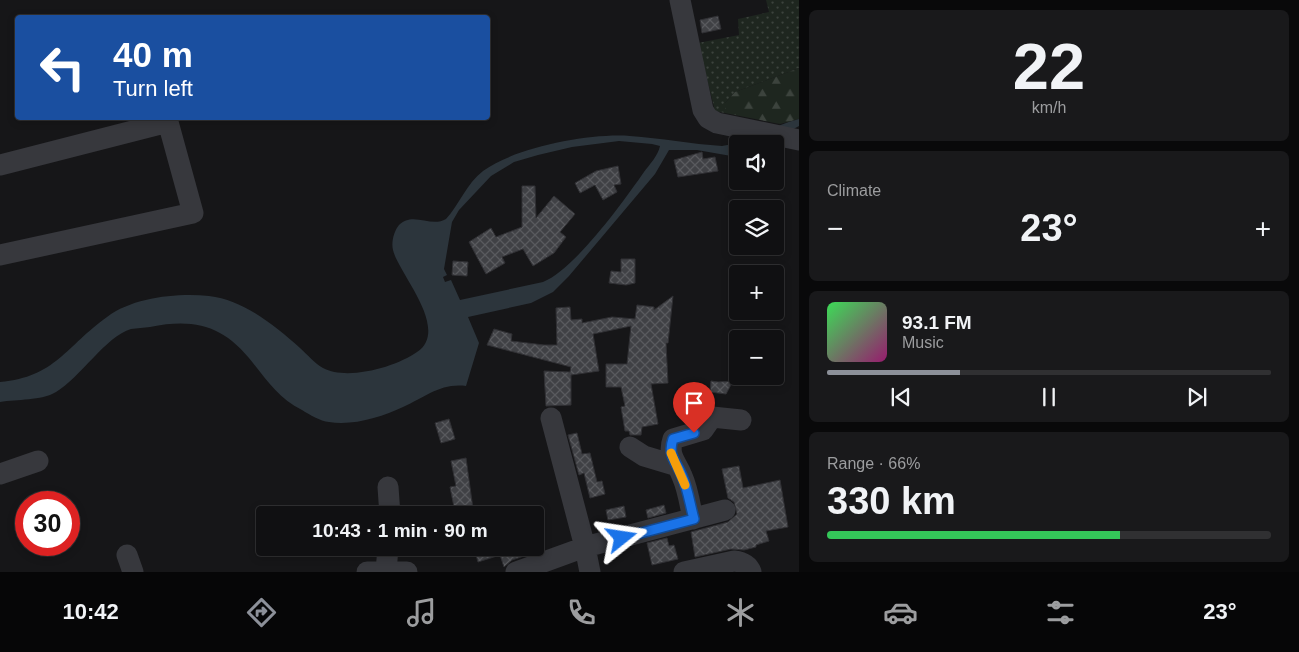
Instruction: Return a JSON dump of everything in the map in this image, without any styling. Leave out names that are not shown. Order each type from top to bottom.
[{"type":"street","points":[[680,0],[703,110],[712,121],[797,140]]},
{"type":"street","points":[[0,165],[168,122],[193,213],[0,255]]},
{"type":"street","points":[[694,519],[682,474],[674,465],[670,446],[673,439],[703,430],[712,417],[742,420]]},
{"type":"street","points":[[551,418],[586,547],[590,572]]},
{"type":"street","points":[[630,447],[656,461],[674,465]]},
{"type":"street","points":[[0,474],[38,462]]},
{"type":"street","points":[[388,487],[389,506]]},
{"type":"street","points":[[516,572],[543,567],[586,547],[726,510]]},
{"type":"street","points":[[386,572],[387,556]]},
{"type":"street","points":[[684,572],[734,561],[741,562],[749,567],[752,572]]},
{"type":"street","points":[[367,572],[407,572]]},
{"type":"green space","points":[[766,0],[799,0],[799,68],[735,92],[725,103],[725,113],[715,111],[698,43],[739,35],[738,19],[769,12]]},
{"type":"green space","points":[[799,68],[799,119],[780,124],[725,113],[725,103],[735,92]]},
{"type":"shaded area","points":[[799,119],[799,126],[784,135],[757,135]]},
{"type":"shaded area","points":[[630,136],[722,146],[729,145],[729,156],[697,150],[669,150],[655,174],[569,276],[553,292],[531,303],[468,317],[479,343],[466,386],[441,389],[395,411],[367,420],[348,423],[326,421],[308,414],[287,401],[269,383],[242,350],[220,333],[195,325],[166,324],[131,329],[122,333],[103,348],[65,386],[50,395],[0,402],[0,382],[35,374],[48,367],[93,328],[118,310],[143,301],[170,296],[197,295],[222,298],[247,308],[269,323],[317,364],[333,372],[358,373],[397,363],[417,352],[426,342],[428,330],[426,316],[420,301],[397,260],[392,247],[396,230],[404,221],[416,219],[434,222],[446,219],[472,182],[483,171],[497,162],[514,155],[554,143],[595,137]],"holes":[[[619,141],[660,146],[653,160],[598,233],[556,275],[543,282],[460,300],[451,280],[445,282],[443,277],[447,275],[444,269],[452,222],[459,210],[491,176],[514,162],[572,147]]]},
{"type":"building","points":[[718,16],[721,29],[702,33],[700,20]]},
{"type":"building","points":[[702,152],[703,159],[715,157],[718,171],[678,177],[674,160]]},
{"type":"building","points":[[618,166],[621,184],[614,185],[617,192],[603,200],[595,185],[580,193],[575,183],[596,171]]},
{"type":"building","points":[[522,186],[535,186],[536,218],[554,196],[575,214],[560,232],[566,237],[554,253],[533,266],[523,249],[502,257],[505,263],[486,274],[469,242],[491,228],[496,237],[522,227]]},
{"type":"building","points":[[621,259],[635,259],[635,283],[626,285],[609,283],[611,271],[621,272]]},
{"type":"building","points":[[453,261],[468,262],[467,276],[452,275]]},
{"type":"building","points":[[673,296],[668,343],[666,343],[668,383],[651,384],[658,424],[642,427],[641,435],[630,435],[629,431],[625,431],[621,407],[625,406],[621,387],[606,387],[606,364],[627,364],[631,326],[593,334],[599,371],[571,375],[571,405],[546,406],[544,371],[570,372],[571,367],[487,345],[494,329],[512,334],[511,341],[557,345],[556,308],[570,307],[571,320],[582,319],[582,323],[612,317],[635,319],[637,305],[654,307],[654,310]]},
{"type":"building","points":[[711,381],[729,381],[729,385],[731,385],[726,394],[710,392]]},
{"type":"building","points":[[449,419],[455,439],[441,443],[435,423]]},
{"type":"building","points":[[577,433],[582,454],[590,453],[597,482],[602,481],[605,494],[590,498],[584,473],[579,475],[568,435]]},
{"type":"building","points":[[466,458],[473,506],[454,506],[450,487],[456,486],[451,461]]},
{"type":"building","points":[[739,466],[743,488],[780,480],[788,527],[766,531],[769,541],[756,545],[756,547],[744,550],[731,549],[695,557],[691,532],[728,522],[737,514],[734,502],[728,498],[722,469]]},
{"type":"building","points":[[664,505],[666,513],[648,518],[646,510]]},
{"type":"building","points":[[624,506],[626,517],[608,520],[606,510]]},
{"type":"building","points":[[667,538],[669,546],[674,545],[678,559],[652,565],[647,543]]},
{"type":"building","points":[[476,556],[497,556],[478,562]]},
{"type":"building","points":[[500,556],[524,556],[512,560],[504,567]]},
{"type":"slow traffic","points":[[671,453],[674,465],[682,474],[685,485]]},
{"type":"route","points":[[622,538],[694,519],[682,474],[674,465],[670,446],[673,439],[694,433]]}]
